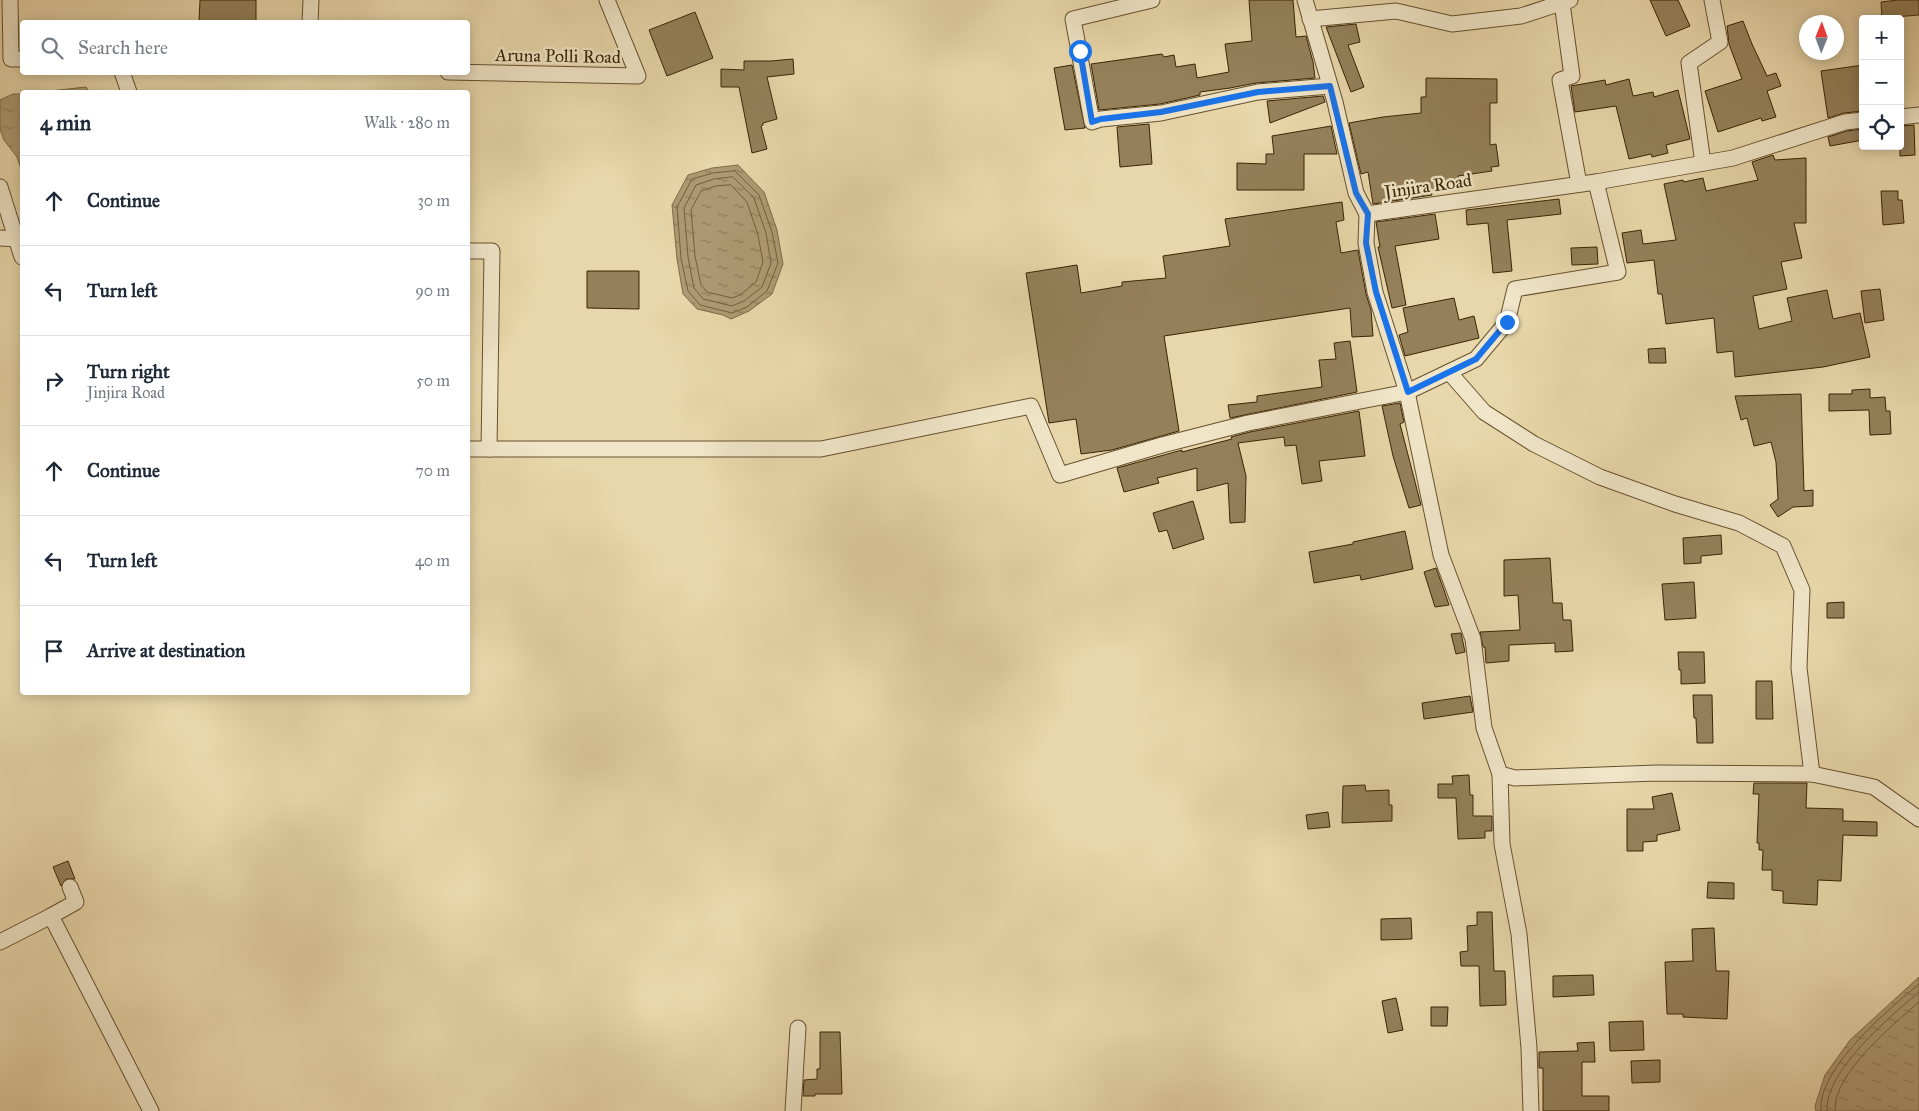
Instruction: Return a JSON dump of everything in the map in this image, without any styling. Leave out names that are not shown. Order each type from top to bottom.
[{"type":"street","points":[[10,0],[11,59]]},
{"type":"street","points":[[310,20],[311,0]]},
{"type":"street","name":"Aruna Polli Road","points":[[470,72],[638,76],[607,0]]},
{"type":"street","points":[[1152,0],[1073,19],[1092,122],[1101,119],[1161,112],[1258,92],[1330,86]]},
{"type":"street","name":"Jinjira Road","points":[[1305,0],[1330,86],[1356,193],[1368,214],[1596,182],[1732,158],[1845,122],[1859,120]]},
{"type":"street","points":[[1703,163],[1689,63],[1720,42],[1712,0]]},
{"type":"street","points":[[1310,19],[1396,11],[1452,24],[1521,16],[1566,1],[1572,76],[1560,80],[1579,184]]},
{"type":"street","points":[[123,75],[129,90]]},
{"type":"street","points":[[1904,117],[1919,115]]},
{"type":"street","points":[[470,449],[821,448],[1031,406],[1060,475],[1162,445],[1248,423],[1408,392],[1476,359],[1507,322],[1515,289],[1618,272],[1596,182]]},
{"type":"street","points":[[0,187],[20,250]]},
{"type":"street","points":[[1368,214],[1366,243],[1376,292],[1408,392],[1441,555],[1473,639],[1484,728],[1500,774],[1502,844],[1520,934],[1529,1048],[1531,1111]]},
{"type":"street","points":[[0,238],[17,239]]},
{"type":"street","points":[[470,251],[492,251],[489,449]]},
{"type":"street","points":[[1449,372],[1484,412],[1534,444],[1600,477],[1739,524],[1783,546],[1802,590],[1799,668],[1812,774]]},
{"type":"street","points":[[1500,774],[1514,778],[1657,773],[1812,774],[1874,786],[1919,819]]},
{"type":"street","points":[[0,942],[76,902],[70,887]]},
{"type":"street","points":[[51,916],[151,1111]]},
{"type":"street","points":[[793,1111],[798,1028]]},
{"type":"water","points":[[86,87],[88,90],[59,90]]},
{"type":"water","points":[[13,94],[20,94],[20,166],[17,157],[4,140],[0,129],[0,100]]},
{"type":"water","points":[[738,165],[764,192],[777,230],[783,264],[772,294],[749,311],[731,319],[723,315],[697,309],[683,294],[677,259],[672,205],[688,175],[712,168]]},
{"type":"water","points":[[1919,977],[1919,1111],[1816,1111],[1815,1106],[1825,1075],[1850,1040]]},
{"type":"building","points":[[200,0],[256,0],[256,20],[199,20]]},
{"type":"building","points":[[1249,0],[1293,0],[1296,37],[1306,36],[1315,78],[1256,83],[1200,92],[1200,95],[1160,104],[1099,110],[1091,64],[1162,54],[1164,57],[1174,55],[1176,67],[1195,64],[1197,78],[1229,72],[1225,44],[1252,41]]},
{"type":"building","points":[[1650,0],[1678,0],[1690,26],[1666,36]]},
{"type":"building","points":[[1919,0],[1919,15],[1882,15],[1881,2]]},
{"type":"building","points":[[695,12],[713,58],[667,76],[649,30]]},
{"type":"building","points":[[1743,21],[1767,76],[1776,73],[1781,86],[1767,91],[1776,117],[1762,121],[1761,118],[1718,132],[1705,91],[1742,79],[1729,44],[1727,26]]},
{"type":"building","points":[[1356,24],[1360,42],[1348,45],[1364,87],[1351,92],[1326,27]]},
{"type":"building","points":[[793,59],[794,74],[767,77],[777,119],[763,123],[761,126],[767,149],[752,153],[739,87],[721,87],[721,69],[744,70],[744,61]]},
{"type":"building","points":[[1072,65],[1085,128],[1065,130],[1054,68]]},
{"type":"building","points":[[1859,66],[1859,111],[1844,113],[1828,118],[1821,71]]},
{"type":"building","points":[[1426,78],[1497,79],[1497,103],[1490,103],[1490,145],[1496,144],[1499,166],[1491,167],[1492,171],[1458,176],[1459,188],[1431,191],[1432,195],[1373,204],[1368,172],[1361,174],[1349,123],[1421,113],[1421,97],[1426,97]]},
{"type":"building","points":[[1629,79],[1633,96],[1653,92],[1654,97],[1678,90],[1690,139],[1666,145],[1668,153],[1652,157],[1651,154],[1629,159],[1616,106],[1575,112],[1571,86],[1605,80],[1606,85]]},
{"type":"building","points":[[1323,96],[1325,102],[1270,123],[1267,101]]},
{"type":"building","points":[[1149,124],[1152,164],[1120,167],[1117,127]]},
{"type":"building","points":[[1914,125],[1915,155],[1900,156],[1900,150],[1904,150],[1904,126]]},
{"type":"building","points":[[1331,126],[1337,154],[1304,154],[1304,190],[1237,190],[1237,163],[1266,164],[1266,154],[1274,154],[1272,136]]},
{"type":"building","points":[[1859,130],[1859,141],[1830,146],[1828,137]]},
{"type":"building","points":[[1773,155],[1775,160],[1806,158],[1806,223],[1794,223],[1802,258],[1781,262],[1787,289],[1753,296],[1759,329],[1792,321],[1787,298],[1827,290],[1833,319],[1860,313],[1870,357],[1823,367],[1735,377],[1733,351],[1717,353],[1714,318],[1666,324],[1662,294],[1658,294],[1654,260],[1627,263],[1622,233],[1641,230],[1643,244],[1676,240],[1664,184],[1703,178],[1706,191],[1758,180],[1752,162]]},
{"type":"building","points":[[1881,191],[1898,191],[1898,200],[1902,200],[1904,223],[1883,225]]},
{"type":"building","points":[[1559,199],[1561,214],[1507,220],[1512,271],[1493,273],[1488,223],[1467,225],[1466,210]]},
{"type":"building","points":[[1342,202],[1344,220],[1336,222],[1341,253],[1358,250],[1371,310],[1373,336],[1352,337],[1350,308],[1164,336],[1179,431],[1112,450],[1081,454],[1076,419],[1049,423],[1026,273],[1077,265],[1081,293],[1122,286],[1122,282],[1166,278],[1163,256],[1230,246],[1225,219]]},
{"type":"building","points":[[1435,214],[1439,239],[1395,246],[1406,305],[1392,308],[1378,247],[1380,247],[1376,222]]},
{"type":"building","points":[[1597,247],[1598,264],[1572,265],[1571,248]]},
{"type":"building","points":[[587,271],[639,271],[639,309],[587,308]]},
{"type":"building","points":[[1880,289],[1884,320],[1865,323],[1861,291]]},
{"type":"building","points":[[1454,298],[1459,320],[1474,316],[1479,338],[1405,356],[1399,335],[1408,332],[1403,308]]},
{"type":"building","points":[[1350,341],[1357,392],[1230,418],[1228,405],[1257,402],[1257,396],[1322,387],[1319,360],[1336,359],[1334,343]]},
{"type":"building","points":[[1665,348],[1666,363],[1649,363],[1648,349]]},
{"type":"building","points":[[1870,389],[1870,398],[1885,397],[1886,411],[1890,411],[1891,434],[1870,435],[1869,410],[1829,411],[1829,394],[1852,394],[1852,390]]},
{"type":"building","points":[[1801,394],[1804,491],[1813,490],[1813,506],[1793,507],[1778,517],[1770,505],[1778,499],[1776,462],[1771,442],[1754,446],[1747,418],[1741,420],[1735,396]]},
{"type":"building","points":[[1400,403],[1404,422],[1400,424],[1421,505],[1409,508],[1393,456],[1382,406]]},
{"type":"building","points":[[1359,411],[1365,456],[1319,461],[1322,481],[1302,484],[1296,445],[1285,446],[1284,437],[1238,443],[1246,476],[1245,522],[1230,523],[1228,483],[1197,491],[1197,468],[1157,478],[1159,483],[1124,492],[1117,468],[1182,450],[1182,452],[1232,439],[1231,437],[1250,432]]},
{"type":"building","points":[[1193,501],[1204,539],[1173,549],[1167,530],[1159,532],[1153,513]]},
{"type":"building","points":[[1405,531],[1413,569],[1361,580],[1360,575],[1314,583],[1309,552],[1353,544],[1353,542]]},
{"type":"building","points":[[1721,535],[1722,554],[1701,556],[1701,563],[1684,564],[1683,538]]},
{"type":"building","points":[[1550,558],[1553,603],[1562,603],[1563,620],[1571,620],[1573,651],[1555,652],[1555,643],[1509,645],[1509,661],[1486,663],[1485,647],[1483,647],[1480,632],[1520,630],[1518,595],[1504,596],[1504,560]]},
{"type":"building","points":[[1436,568],[1449,605],[1435,607],[1424,572]]},
{"type":"building","points":[[1694,582],[1696,618],[1665,620],[1662,584]]},
{"type":"building","points":[[1844,602],[1844,618],[1827,618],[1827,603]]},
{"type":"building","points":[[1461,633],[1465,652],[1456,654],[1451,634]]},
{"type":"building","points":[[1678,652],[1704,652],[1705,683],[1681,684]]},
{"type":"building","points":[[1756,681],[1772,681],[1773,719],[1756,719]]},
{"type":"building","points":[[1693,695],[1712,695],[1713,743],[1697,743]]},
{"type":"building","points":[[1470,696],[1473,712],[1424,719],[1422,703]]},
{"type":"building","points":[[1469,775],[1470,795],[1473,795],[1473,816],[1492,816],[1492,831],[1485,831],[1485,838],[1458,839],[1456,798],[1438,798],[1438,784],[1453,784],[1452,776]]},
{"type":"building","points":[[1754,783],[1807,783],[1806,808],[1843,809],[1843,821],[1877,822],[1877,836],[1843,835],[1841,881],[1818,880],[1817,905],[1783,903],[1783,891],[1772,890],[1772,870],[1762,870],[1763,850],[1759,850],[1759,843],[1757,843],[1759,794],[1753,794]]},
{"type":"building","points":[[1365,785],[1366,791],[1389,790],[1389,805],[1392,805],[1392,821],[1342,823],[1343,786]]},
{"type":"building","points":[[1672,793],[1680,830],[1657,835],[1657,841],[1643,842],[1643,851],[1627,851],[1627,809],[1654,809],[1652,797]]},
{"type":"building","points":[[1328,812],[1330,827],[1308,829],[1306,815]]},
{"type":"building","points":[[68,861],[75,879],[66,879],[61,886],[53,867]]},
{"type":"building","points":[[1708,882],[1734,883],[1734,899],[1707,898]]},
{"type":"building","points":[[1477,912],[1492,912],[1494,971],[1505,971],[1506,1005],[1480,1006],[1479,966],[1461,966],[1460,952],[1468,951],[1467,926],[1477,925]]},
{"type":"building","points":[[1411,918],[1412,939],[1381,940],[1381,919]]},
{"type":"building","points":[[1714,928],[1716,971],[1729,971],[1727,1019],[1683,1017],[1683,1014],[1667,1014],[1665,962],[1693,961],[1692,929]]},
{"type":"building","points":[[1593,975],[1594,995],[1553,997],[1553,976]]},
{"type":"building","points":[[1396,998],[1403,1030],[1388,1033],[1382,1001]]},
{"type":"building","points":[[1431,1007],[1448,1007],[1447,1026],[1431,1026]]},
{"type":"building","points":[[1643,1021],[1644,1050],[1610,1051],[1609,1022]]},
{"type":"building","points":[[820,1032],[840,1032],[842,1094],[803,1096],[804,1080],[817,1079],[817,1069],[820,1069]]},
{"type":"building","points":[[1594,1042],[1595,1062],[1582,1062],[1582,1096],[1609,1096],[1609,1111],[1543,1111],[1543,1068],[1539,1068],[1539,1052],[1578,1051],[1577,1043]]},
{"type":"building","points":[[1660,1060],[1660,1082],[1632,1083],[1631,1061]]},
{"type":"route","points":[[1080,51],[1092,122],[1101,119],[1161,112],[1258,92],[1330,86],[1356,193],[1368,214],[1366,243],[1376,292],[1408,392],[1476,359],[1507,322]]}]
